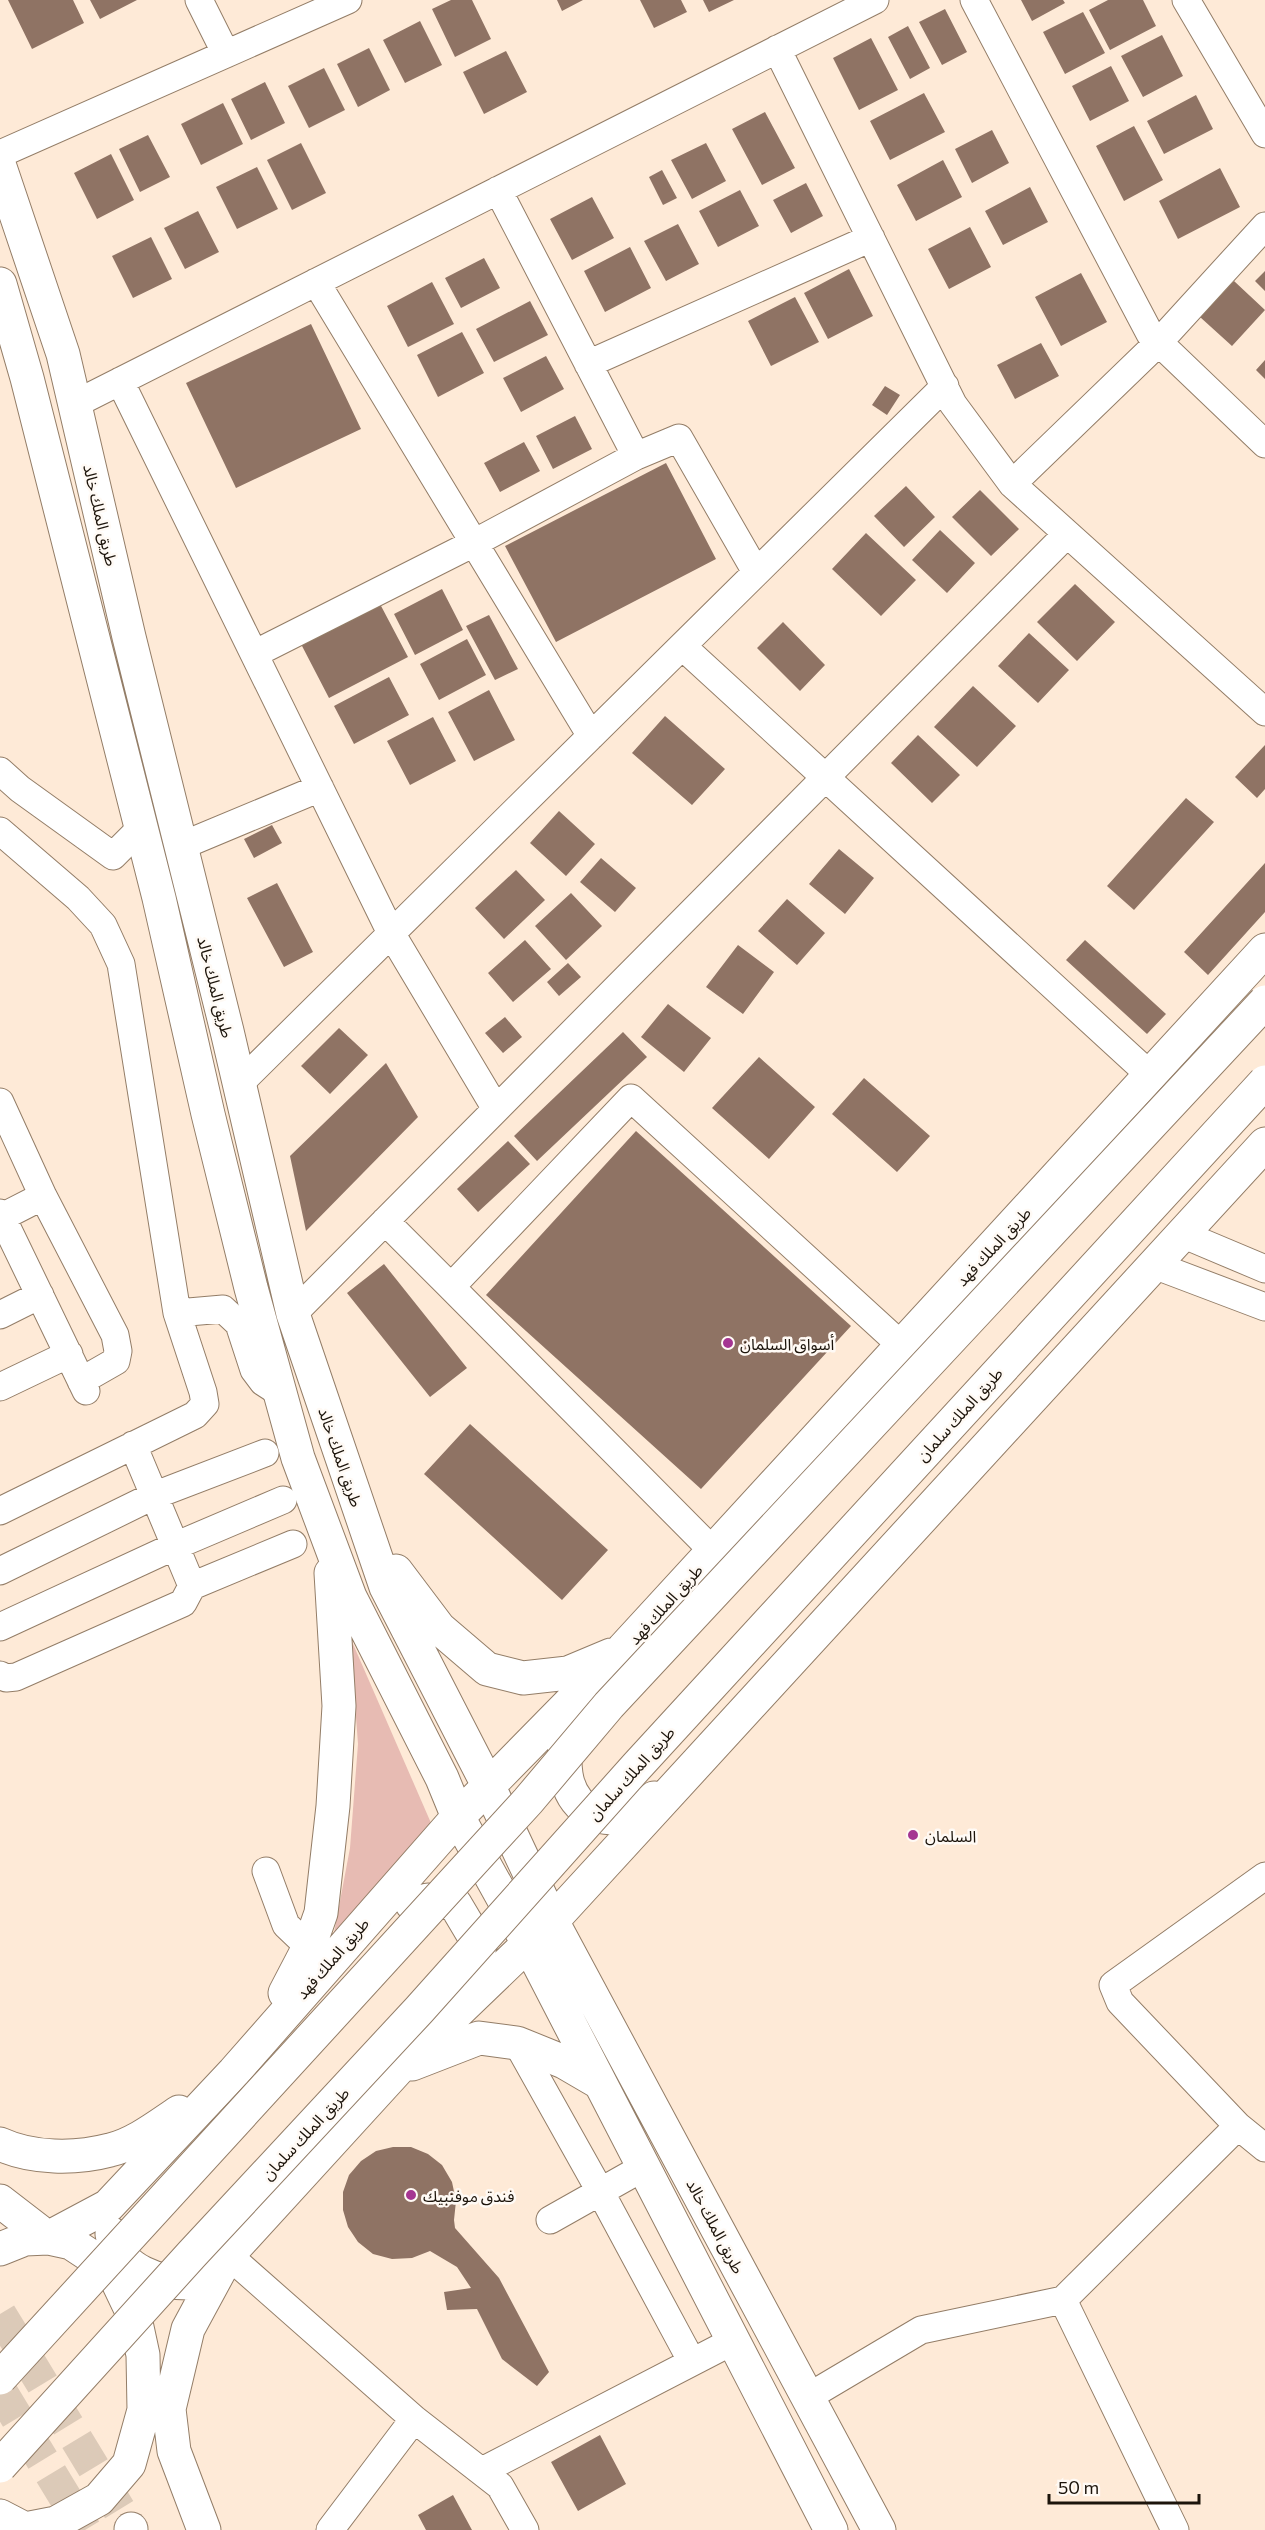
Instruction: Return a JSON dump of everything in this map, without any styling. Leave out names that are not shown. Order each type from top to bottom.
[{"type":"main road","name":"طريق الملك خالد","points":[[0,167],[63,354],[240,1083],[293,1314],[386,1587],[489,1787],[552,1921],[879,2530]]},
{"type":"main road","points":[[0,284],[27,378],[141,828],[251,1288],[298,1458],[350,1597],[442,1778],[458,1817],[529,1945],[831,2530]]},
{"type":"main road","name":"طريق الملك فهد","points":[[48,2238],[108,2206],[234,2072],[263,2036],[458,1817],[621,1652],[1265,950]]},
{"type":"main road","points":[[0,2378],[528,1802],[609,1705],[1265,1002]]},
{"type":"main road","name":"طريق الملك سلمان","points":[[0,2466],[192,2254],[419,2010],[637,1766],[1265,1082]]},
{"type":"main road","points":[[397,2070],[552,1921],[1265,1144]]},
{"type":"main road","points":[[361,1514],[400,1579],[439,1628],[487,1669],[523,1678],[568,1672],[621,1652]]},
{"type":"main road","points":[[263,2036],[309,1947],[321,1913],[333,1806],[339,1706],[328,1536]]},
{"type":"main road","points":[[621,1652],[565,1733],[564,1775],[576,1799],[594,1815],[630,1819],[713,1746]]},
{"type":"main road","points":[[18,2526],[56,2523],[99,2499],[129,2464],[144,2410],[221,2269],[397,2070],[465,1989],[480,1946],[455,1904],[428,1900],[397,1907],[263,2036]]},
{"type":"main road","points":[[397,2070],[479,2038],[517,2043],[564,2062],[600,2083]]},
{"type":"main road","points":[[0,2144],[13,2150],[62,2156],[111,2150],[153,2131],[234,2072]]},
{"type":"main road","points":[[0,2201],[48,2238]]},
{"type":"main road","points":[[108,2206],[113,2240],[127,2266],[172,2284],[221,2269]]},
{"type":"main road","points":[[0,2249],[25,2239],[48,2238],[71,2243],[112,2270],[135,2318],[143,2355],[144,2410],[171,2489],[196,2530]]},
{"type":"main road","points":[[188,2329],[169,2409],[174,2451],[204,2530]]},
{"type":"street","points":[[199,0],[226,54]]},
{"type":"street","points":[[0,154],[348,0]]},
{"type":"street","points":[[75,404],[875,0]]},
{"type":"street","points":[[974,0],[1150,333],[1265,444]]},
{"type":"street","points":[[1186,0],[1265,133]]},
{"type":"street","points":[[777,49],[953,404],[1012,484],[1265,712]]},
{"type":"street","points":[[498,190],[636,456]]},
{"type":"street","points":[[1012,484],[1159,342],[1265,226]]},
{"type":"street","points":[[588,364],[871,238]]},
{"type":"street","points":[[316,282],[591,736]]},
{"type":"street","points":[[120,381],[392,933],[496,1109]]},
{"type":"street","points":[[240,1083],[945,386]]},
{"type":"street","points":[[254,654],[474,543],[636,456],[679,438],[756,572]]},
{"type":"street","points":[[293,1314],[1067,534]]},
{"type":"street","points":[[682,646],[1150,1076]]},
{"type":"street","points":[[0,771],[20,789],[113,856],[141,828]]},
{"type":"street","points":[[181,846],[320,788]]},
{"type":"street","points":[[0,831],[78,898],[103,925],[121,964],[177,1313],[205,1404],[195,1415],[0,1511]]},
{"type":"street","points":[[451,1287],[631,1098],[901,1345]]},
{"type":"street","points":[[0,1102],[43,1196],[115,1335],[118,1351],[116,1361],[84,1386],[40,1295],[9,1252],[1,1215],[43,1196]]},
{"type":"street","points":[[385,1221],[713,1551]]},
{"type":"street","points":[[1182,1234],[1265,1269]]},
{"type":"street","points":[[1154,1265],[1265,1307]]},
{"type":"street","points":[[0,1315],[40,1295]]},
{"type":"street","points":[[177,1313],[223,1309],[239,1324],[254,1370],[263,1382],[280,1393]]},
{"type":"street","points":[[0,1387],[69,1354]]},
{"type":"street","points":[[133,1445],[192,1586]]},
{"type":"street","points":[[0,1571],[153,1496],[265,1453]]},
{"type":"street","points":[[0,1627],[175,1546],[282,1500]]},
{"type":"street","points":[[0,1675],[6,1678],[16,1677],[183,1603],[192,1586],[293,1544]]},
{"type":"street","points":[[266,1871],[286,1925],[309,1947]]},
{"type":"street","points":[[1262,1884],[1113,1985],[1120,2002],[1238,2126],[1265,2148]]},
{"type":"street","points":[[517,2043],[692,2362]]},
{"type":"street","points":[[808,2397],[921,2330],[1063,2300],[1238,2126]]},
{"type":"street","points":[[550,2220],[644,2167]]},
{"type":"street","points":[[221,2269],[500,2486],[525,2530]]},
{"type":"street","points":[[1063,2300],[1175,2530]]},
{"type":"street","points":[[482,2471],[733,2340]]},
{"type":"street","points":[[330,2530],[414,2420]]},
{"type":"shaded area","points":[[350,1637],[431,1823],[334,1933],[350,1848],[358,1744]]},
{"type":"building","points":[[8,0],[73,0],[84,23],[32,49]]},
{"type":"building","points":[[90,0],[137,0],[100,19]]},
{"type":"building","points":[[451,0],[472,0],[491,39],[455,57],[432,9]]},
{"type":"building","points":[[557,0],[583,0],[562,11]]},
{"type":"building","points":[[640,0],[681,0],[687,12],[654,28]]},
{"type":"building","points":[[703,0],[734,0],[709,12]]},
{"type":"building","points":[[1021,0],[1063,0],[1065,3],[1032,21]]},
{"type":"building","points":[[1108,0],[1143,0],[1156,26],[1110,50],[1089,10]]},
{"type":"building","points":[[945,9],[967,52],[942,65],[919,22]]},
{"type":"building","points":[[1083,12],[1105,53],[1065,74],[1043,32]]},
{"type":"building","points":[[420,21],[442,65],[405,83],[383,40]]},
{"type":"building","points":[[908,26],[930,68],[910,79],[888,37]]},
{"type":"building","points":[[1162,35],[1183,76],[1143,97],[1121,56]]},
{"type":"building","points":[[871,38],[898,90],[859,110],[833,58]]},
{"type":"building","points":[[369,48],[390,90],[358,107],[337,64]]},
{"type":"building","points":[[506,51],[527,92],[484,114],[463,72]]},
{"type":"building","points":[[1111,66],[1129,101],[1090,121],[1072,86]]},
{"type":"building","points":[[324,68],[345,110],[309,128],[288,86]]},
{"type":"building","points":[[265,82],[285,123],[251,140],[231,99]]},
{"type":"building","points":[[924,93],[945,132],[890,160],[870,121]]},
{"type":"building","points":[[1196,95],[1213,129],[1164,154],[1147,121]]},
{"type":"building","points":[[223,103],[243,144],[201,165],[181,124]]},
{"type":"building","points":[[765,112],[795,168],[762,185],[732,129]]},
{"type":"building","points":[[1134,126],[1163,180],[1124,201],[1096,146]]},
{"type":"building","points":[[992,130],[1009,163],[972,183],[955,149]]},
{"type":"building","points":[[148,135],[170,177],[140,192],[119,149]]},
{"type":"building","points":[[301,143],[326,193],[292,210],[267,160]]},
{"type":"building","points":[[706,143],[726,181],[692,199],[671,160]]},
{"type":"building","points":[[111,154],[134,200],[97,219],[74,173]]},
{"type":"building","points":[[943,160],[962,197],[916,221],[897,185]]},
{"type":"building","points":[[257,167],[278,209],[237,229],[216,187]]},
{"type":"building","points":[[1220,168],[1240,207],[1178,239],[1159,201]]},
{"type":"building","points":[[662,170],[677,198],[663,205],[649,177]]},
{"type":"building","points":[[806,183],[823,216],[791,233],[773,200]]},
{"type":"building","points":[[1030,187],[1048,222],[1003,245],[985,211]]},
{"type":"building","points":[[740,190],[759,226],[718,247],[699,211]]},
{"type":"building","points":[[592,197],[614,238],[572,260],[550,219]]},
{"type":"building","points":[[198,211],[219,252],[185,269],[164,228]]},
{"type":"building","points":[[678,224],[699,264],[666,281],[644,241]]},
{"type":"building","points":[[970,227],[991,267],[949,289],[928,249]]},
{"type":"building","points":[[151,237],[172,279],[133,298],[112,256]]},
{"type":"building","points":[[630,247],[651,288],[605,312],[584,271]]},
{"type":"building","points":[[484,258],[500,288],[461,308],[445,278]]},
{"type":"building","points":[[849,269],[873,316],[828,339],[804,293]]},
{"type":"building","points":[[1265,271],[1265,291],[1255,281]]},
{"type":"building","points":[[1081,273],[1107,322],[1061,346],[1035,297]]},
{"type":"building","points":[[1234,281],[1265,310],[1232,346],[1200,317]]},
{"type":"building","points":[[432,282],[454,324],[408,347],[387,306]]},
{"type":"building","points":[[795,297],[819,342],[771,366],[748,321]]},
{"type":"building","points":[[530,301],[548,335],[494,362],[476,329]]},
{"type":"building","points":[[311,324],[361,429],[236,488],[186,383]]},
{"type":"building","points":[[462,332],[484,373],[438,397],[417,355]]},
{"type":"building","points":[[1041,343],[1059,376],[1015,399],[997,365]]},
{"type":"building","points":[[546,356],[564,389],[521,412],[503,378]]},
{"type":"building","points":[[1265,360],[1265,379],[1256,370]]},
{"type":"building","points":[[885,386],[900,395],[887,415],[872,405]]},
{"type":"building","points":[[575,416],[592,449],[553,469],[536,436]]},
{"type":"building","points":[[524,442],[540,471],[500,492],[484,463]]},
{"type":"building","points":[[666,463],[716,559],[556,642],[505,546]]},
{"type":"building","points":[[906,486],[935,517],[904,547],[874,516]]},
{"type":"building","points":[[980,490],[1019,529],[991,556],[952,517]]},
{"type":"building","points":[[940,530],[975,563],[947,593],[912,560]]},
{"type":"building","points":[[866,533],[916,580],[881,616],[832,569]]},
{"type":"building","points":[[1075,584],[1115,622],[1077,661],[1037,622]]},
{"type":"building","points":[[442,589],[463,630],[415,655],[394,614]]},
{"type":"building","points":[[380,604],[408,657],[329,698],[301,644]]},
{"type":"building","points":[[489,615],[518,669],[495,680],[466,626]]},
{"type":"building","points":[[783,622],[825,665],[800,691],[757,648]]},
{"type":"building","points":[[1029,633],[1069,670],[1038,703],[998,666]]},
{"type":"building","points":[[467,639],[486,675],[439,700],[420,664]]},
{"type":"building","points":[[389,677],[409,715],[354,744],[334,706]]},
{"type":"building","points":[[973,686],[1016,726],[977,767],[934,727]]},
{"type":"building","points":[[489,690],[515,740],[474,761],[448,712]]},
{"type":"building","points":[[665,716],[725,769],[692,805],[632,753]]},
{"type":"building","points":[[433,717],[456,761],[410,785],[387,741]]},
{"type":"building","points":[[918,735],[960,775],[932,803],[891,763]]},
{"type":"building","points":[[1265,745],[1265,789],[1257,798],[1235,777]]},
{"type":"building","points":[[1186,798],[1214,822],[1134,910],[1107,886]]},
{"type":"building","points":[[559,811],[595,844],[566,876],[530,843]]},
{"type":"building","points":[[272,825],[282,843],[254,858],[244,839]]},
{"type":"building","points":[[839,849],[874,878],[845,914],[809,884]]},
{"type":"building","points":[[601,858],[636,888],[615,912],[580,882]]},
{"type":"building","points":[[1265,863],[1265,912],[1208,975],[1184,952]]},
{"type":"building","points":[[516,870],[545,900],[504,939],[475,908]]},
{"type":"building","points":[[277,883],[313,952],[284,967],[247,898]]},
{"type":"building","points":[[571,893],[602,926],[566,960],[535,926]]},
{"type":"building","points":[[787,899],[825,933],[797,965],[758,931]]},
{"type":"building","points":[[525,940],[551,969],[513,1002],[488,973]]},
{"type":"building","points":[[1085,940],[1166,1014],[1147,1034],[1066,960]]},
{"type":"building","points":[[738,945],[774,972],[743,1014],[706,987]]},
{"type":"building","points":[[568,963],[581,977],[559,996],[547,982]]},
{"type":"building","points":[[668,1004],[711,1038],[684,1072],[641,1037]]},
{"type":"building","points":[[505,1017],[522,1037],[503,1053],[485,1033]]},
{"type":"building","points":[[339,1028],[368,1055],[330,1094],[301,1066]]},
{"type":"building","points":[[623,1032],[647,1057],[537,1161],[514,1136]]},
{"type":"building","points":[[759,1057],[815,1107],[769,1159],[712,1108]]},
{"type":"building","points":[[386,1063],[418,1117],[306,1231],[290,1156]]},
{"type":"building","points":[[864,1078],[930,1136],[897,1172],[832,1114]]},
{"type":"building","points":[[636,1131],[851,1326],[701,1489],[486,1295]]},
{"type":"building","points":[[508,1141],[530,1164],[478,1212],[457,1189]]},
{"type":"building","points":[[384,1264],[467,1368],[430,1397],[347,1293]]},
{"type":"building","points":[[470,1424],[608,1550],[562,1600],[424,1474]]},
{"type":"building","points":[[393,2147],[411,2147],[428,2154],[442,2165],[452,2182],[456,2201],[455,2228],[499,2278],[549,2372],[537,2386],[502,2359],[477,2309],[447,2310],[444,2292],[471,2288],[457,2267],[430,2251],[412,2258],[392,2259],[373,2254],[358,2242],[348,2227],[343,2210],[343,2192],[349,2175],[361,2161],[376,2151]]},
{"type":"building","points":[[600,2435],[626,2484],[578,2511],[551,2462]]},
{"type":"building","points":[[453,2495],[472,2530],[426,2530],[418,2515]]},
{"type":"tunnel","points":[[0,2314],[131,2529]]},
{"type":"tunnel","points":[[0,2390],[85,2530]]},
{"type":"place","name":"أسواق السلمان","points":[[728,1343]]},
{"type":"place","name":"السلمان","points":[[913,1835]]},
{"type":"place","name":"فندق موفنبيك","points":[[411,2195]]}]
